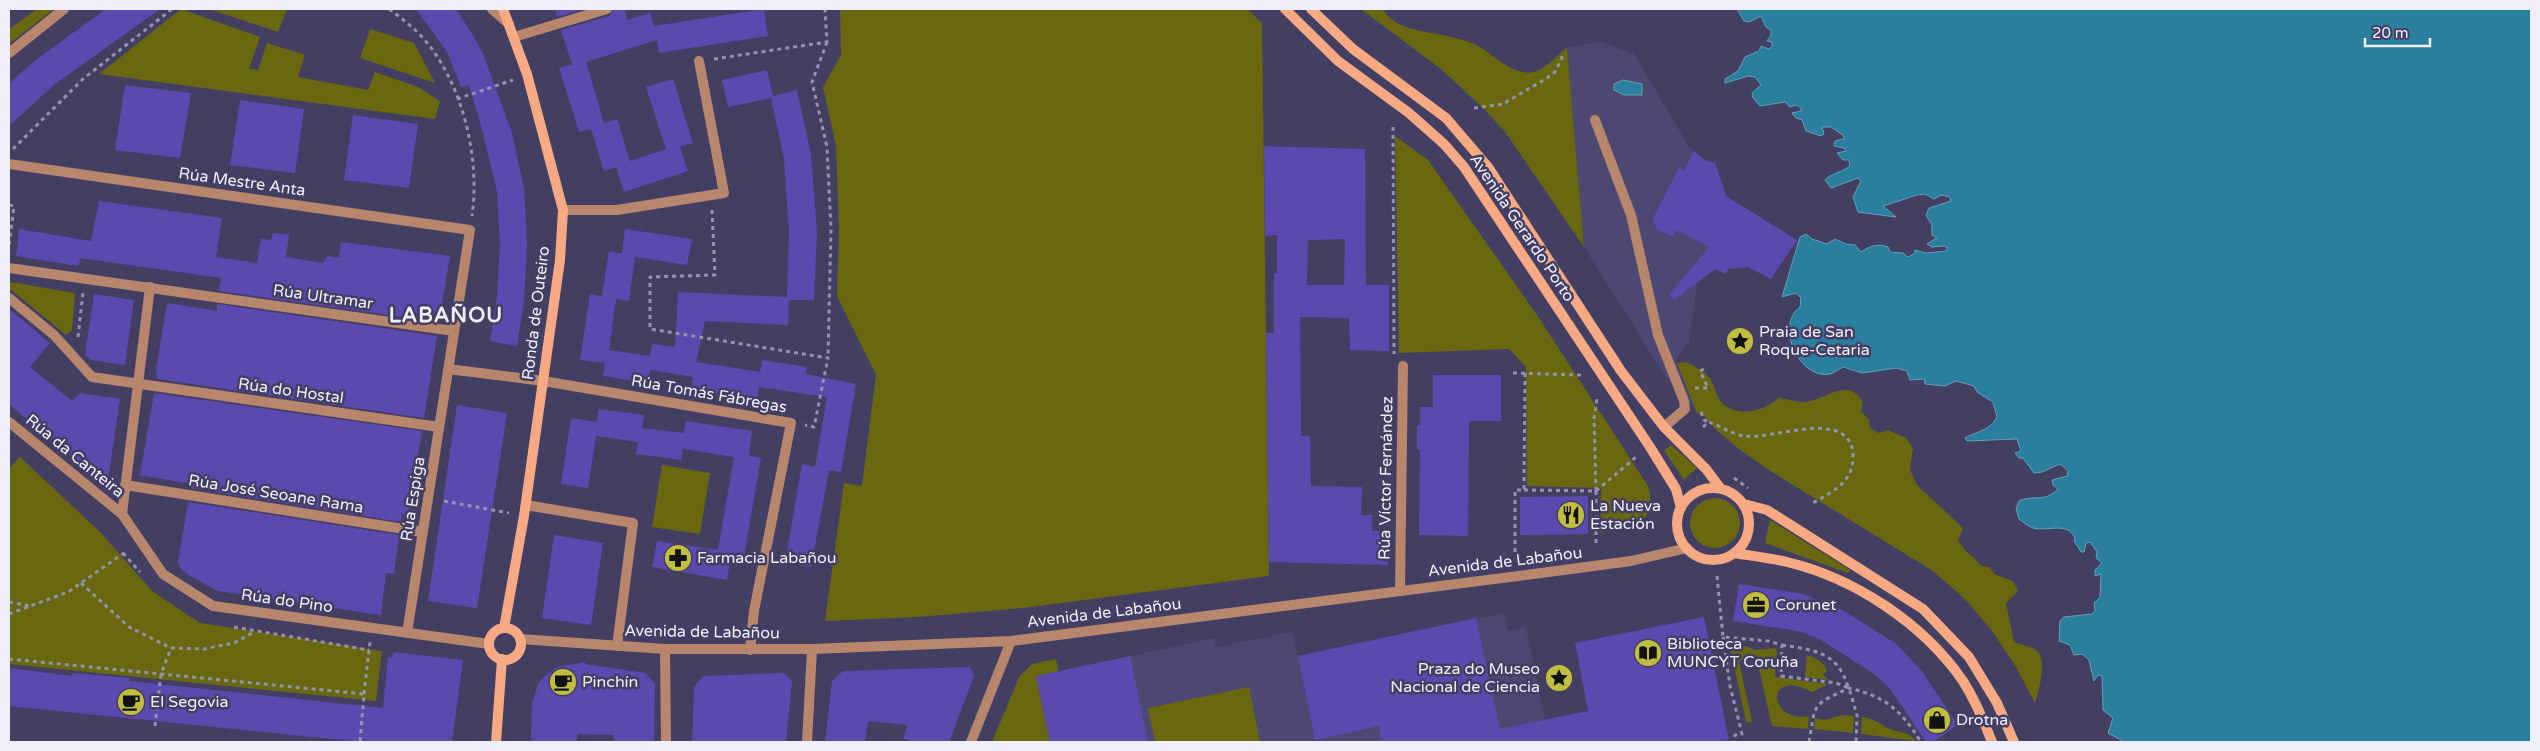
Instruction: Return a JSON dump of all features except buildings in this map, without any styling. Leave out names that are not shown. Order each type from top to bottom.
[{"type":"street","points":[[9,53],[64,9]]},
{"type":"street","points":[[492,9],[509,24]]},
{"type":"street","name":"Ronda de Outeiro","points":[[503,9],[528,74],[563,210],[560,260],[525,510],[504,628]]},
{"type":"street","points":[[514,37],[607,9]]},
{"type":"street","name":"Avenida Gerardo Porto","points":[[1285,9],[1338,61],[1409,113],[1444,144],[1464,167],[1650,447],[1676,489],[1681,508]]},
{"type":"street","name":"Avenida Gerardo Porto","points":[[1311,9],[1353,49],[1446,118],[1467,141],[1494,175],[1622,371],[1664,427],[1706,469],[1721,489]]},
{"type":"street","points":[[563,210],[617,210],[724,193],[698,61]]},
{"type":"street","points":[[1595,120],[1631,215],[1658,335],[1684,401],[1685,409],[1664,427]]},
{"type":"street","name":"Rúa Mestre Anta","points":[[9,164],[470,230]]},
{"type":"street","name":"Rúa Espiga","points":[[407,633],[470,230]]},
{"type":"street","name":"Rúa Ultramar","points":[[9,268],[454,331]]},
{"type":"street","points":[[122,514],[150,287]]},
{"type":"street","name":"Rúa do Hostal","points":[[9,298],[54,335],[92,378],[439,427]]},
{"type":"street","name":"Rúa Víctor Fernández","points":[[1400,590],[1403,366]]},
{"type":"street","points":[[448,370],[543,381]]},
{"type":"street","name":"Rúa Tomás Fábregas","points":[[543,381],[791,423],[754,610],[750,650]]},
{"type":"street","name":"Rúa da Canteira","points":[[9,422],[122,514]]},
{"type":"street","name":"Rúa José Seoane Rama","points":[[125,485],[423,532]]},
{"type":"street","points":[[1992,742],[1980,711],[1962,681],[1943,656],[1916,628],[1875,600],[1833,577],[1787,562],[1734,553],[1716,560],[1705,559],[1687,548],[1678,529],[1681,508],[1686,500],[1702,490],[1721,489],[1730,492],[1744,504],[1767,510],[1923,609],[1969,657],[1997,703],[2014,742]]},
{"type":"street","points":[[1734,553],[1747,536],[1749,525],[1744,504]]},
{"type":"street","points":[[525,510],[633,523],[617,646]]},
{"type":"street","name":"Rúa do Pino","points":[[122,514],[163,574],[213,606],[489,644]]},
{"type":"street","name":"Avenida de Labañou","points":[[520,640],[665,650],[750,650],[1011,640],[1631,561],[1687,548]]},
{"type":"street","points":[[504,628],[512,630],[520,640],[520,648],[515,656],[502,659],[492,654],[489,644],[495,632],[504,628]]},
{"type":"street","points":[[971,742],[1011,640]]},
{"type":"street","points":[[807,742],[812,649]]},
{"type":"street","points":[[665,650],[666,742]]},
{"type":"street","points":[[496,742],[502,659]]},
{"type":"path","points":[[9,153],[83,79],[172,9]]},
{"type":"path","points":[[390,9],[411,26],[429,46],[452,84],[468,131],[475,172],[475,197],[470,230]]},
{"type":"path","points":[[791,423],[814,427],[828,358],[831,229],[827,147],[812,82],[827,42],[825,9]]},
{"type":"path","points":[[698,61],[827,42]]},
{"type":"path","points":[[1474,108],[1490,108],[1503,104],[1547,78],[1555,72],[1562,58],[1561,52]]},
{"type":"path","points":[[457,99],[494,86]]},
{"type":"path","points":[[1393,127],[1394,366],[1403,366]]},
{"type":"path","points":[[712,195],[715,275],[650,277],[650,329],[828,358]]},
{"type":"path","points":[[9,205],[14,206],[9,246]]},
{"type":"path","points":[[79,326],[85,278]]},
{"type":"path","points":[[1695,397],[1692,388],[1708,388],[1700,371],[1706,368]]},
{"type":"path","points":[[1513,373],[1581,375]]},
{"type":"path","points":[[1524,490],[1525,373]]},
{"type":"path","points":[[1596,543],[1594,418],[1597,398]]},
{"type":"path","points":[[1699,406],[1704,420],[1744,436],[1764,436],[1805,429],[1827,428],[1841,432],[1849,441],[1853,453],[1852,467],[1846,480],[1836,490],[1811,504]]},
{"type":"path","points":[[1703,427],[1710,422]]},
{"type":"path","points":[[1515,552],[1515,490],[1596,491],[1636,457]]},
{"type":"path","points":[[428,498],[525,510]]},
{"type":"path","points":[[9,614],[68,592],[140,541]]},
{"type":"path","points":[[1717,576],[1727,671],[1742,734],[1735,735],[1734,742]]},
{"type":"path","points":[[81,583],[129,627],[171,648],[204,649],[234,643],[254,631],[369,650]]},
{"type":"path","points":[[9,602],[30,606]]},
{"type":"path","points":[[1722,637],[1768,641],[1814,651],[1832,660],[1844,672],[1857,715],[1856,742]]},
{"type":"path","points":[[360,742],[370,640]]},
{"type":"path","points":[[1782,645],[1782,676],[1836,683],[1874,694],[1899,711],[1921,742]]},
{"type":"path","points":[[155,726],[160,674],[171,648]]},
{"type":"path","points":[[9,659],[364,694]]},
{"type":"path","points":[[1809,742],[1814,709],[1820,702],[1848,688]]},
{"type":"shaded area","points":[[37,9],[54,9],[9,44],[9,29]]},
{"type":"shaded area","points":[[181,9],[260,37],[249,69],[258,70],[267,43],[305,55],[298,77],[368,90],[375,72],[418,87],[440,101],[435,119],[99,74]]},
{"type":"shaded area","points":[[209,9],[287,9],[278,32]]},
{"type":"shaded area","points":[[840,9],[1247,9],[1262,23],[1269,576],[1023,608],[918,617],[825,621],[844,483],[862,486],[876,375],[837,296],[839,228],[836,146],[823,87],[841,55]]},
{"type":"shaded area","points":[[1361,9],[1383,9],[1395,22],[1403,26],[1470,42],[1506,65],[1523,72],[1529,73],[1541,69],[1567,47],[1584,247],[1505,132],[1486,111],[1441,69]]},
{"type":"shaded area","points":[[370,29],[414,43],[435,83],[360,58]]},
{"type":"shaded area","points":[[1603,42],[1634,54],[1689,147],[1706,161],[1715,163],[1726,196],[1794,238],[1794,243],[1771,279],[1748,267],[1729,269],[1726,274],[1715,269],[1697,283],[1689,343],[1676,359],[1696,410],[1665,376],[1584,247],[1567,47]]},
{"type":"shaded area","points":[[1395,136],[1428,160],[1537,315],[1648,486],[1650,509],[1640,522],[1632,526],[1600,532],[1601,488],[1527,486],[1526,367],[1509,349],[1399,353]]},
{"type":"shaded area","points":[[10,282],[75,293],[72,330],[66,335],[10,289]]},
{"type":"shaded area","points":[[1686,362],[1699,368],[1707,375],[1721,402],[1730,409],[1752,411],[1773,403],[1778,398],[1805,402],[1844,390],[1857,394],[1863,402],[1861,411],[1869,420],[1870,428],[1879,433],[1888,430],[1906,438],[1913,448],[1910,470],[1917,485],[1963,528],[1958,540],[1960,544],[1981,566],[1990,567],[1994,574],[2013,581],[2018,591],[2006,603],[2014,642],[2031,647],[2040,654],[2042,675],[2035,703],[2016,667],[1992,631],[1966,600],[1933,571],[1772,472],[1739,449],[1715,429],[1704,416],[1697,413],[1677,363]]},
{"type":"shaded area","points":[[1671,445],[1697,468],[1684,480],[1664,450]]},
{"type":"shaded area","points":[[20,457],[101,533],[152,591],[200,623],[382,651],[376,701],[9,664],[9,468]]},
{"type":"shaded area","points":[[662,465],[710,473],[700,534],[652,527]]},
{"type":"shaded area","points":[[1715,498],[1733,505],[1740,523],[1733,541],[1715,548],[1697,541],[1690,523],[1697,505]]},
{"type":"shaded area","points":[[1770,520],[1850,570],[1848,573],[1765,543]]},
{"type":"shaded area","points":[[1504,613],[1508,631],[1526,627],[1545,720],[1573,714],[1579,742],[1050,742],[1037,681],[1040,676],[1214,638],[1216,647],[1292,632],[1298,656]]},
{"type":"shaded area","points":[[1742,645],[1756,650],[1775,648],[1777,652],[1775,677],[1828,684],[1813,692],[1799,686],[1789,685],[1777,693],[1779,705],[1786,713],[1803,717],[1809,716],[1808,729],[1772,726],[1756,656],[1739,661],[1752,722],[1746,722],[1730,647]]},
{"type":"shaded area","points":[[1807,655],[1824,665],[1827,671],[1823,674],[1828,680],[1805,677]]},
{"type":"shaded area","points":[[1056,659],[1058,671],[1040,676],[1037,681],[1050,742],[992,742],[1019,677],[1032,664]]},
{"type":"shaded area","points":[[1249,687],[1260,742],[1155,742],[1148,708]]},
{"type":"shaded area","points":[[1842,715],[1854,716],[1853,733],[1814,729],[1815,718],[1825,720]]},
{"type":"shaded area","points":[[1862,717],[1892,730],[1905,733],[1916,741],[1861,734]]},
{"type":"water","points":[[1737,9],[2531,9],[2531,742],[2124,742],[2108,733],[2113,718],[2103,710],[2102,676],[2098,675],[2094,681],[2089,660],[2082,654],[2074,655],[2070,645],[2059,641],[2060,621],[2064,617],[2092,614],[2095,611],[2094,603],[2100,597],[2101,574],[2095,576],[2095,570],[2102,563],[2096,558],[2097,552],[2090,542],[2086,543],[2084,552],[2081,552],[2074,541],[2075,538],[2067,530],[2062,528],[2033,528],[2019,519],[2016,509],[2019,501],[2044,497],[2053,493],[2058,489],[2053,485],[2052,480],[2067,476],[2068,471],[2060,464],[2042,472],[2034,473],[2023,458],[2019,458],[2015,453],[2021,451],[2017,439],[1967,441],[1965,438],[1987,428],[1997,417],[1993,402],[1977,392],[1974,386],[1956,381],[1945,386],[1925,384],[1924,379],[1910,380],[1907,371],[1896,368],[1862,373],[1843,367],[1830,374],[1819,374],[1809,369],[1794,350],[1790,338],[1790,326],[1793,316],[1800,307],[1801,298],[1796,293],[1782,297],[1800,237],[1806,234],[1812,239],[1827,244],[1835,239],[1846,244],[1855,245],[1861,252],[1867,248],[1880,245],[1888,247],[1890,252],[1903,253],[1908,257],[1914,254],[1915,250],[1926,253],[1946,251],[1948,248],[1944,246],[1932,247],[1927,244],[1937,238],[1932,235],[1932,225],[1926,215],[1929,208],[1951,201],[1950,197],[1941,195],[1934,199],[1925,194],[1883,206],[1896,217],[1858,212],[1853,197],[1861,181],[1858,178],[1831,188],[1825,180],[1831,175],[1845,170],[1850,165],[1849,160],[1843,160],[1837,153],[1846,151],[1844,148],[1834,146],[1835,141],[1843,139],[1844,136],[1831,127],[1822,127],[1824,134],[1821,136],[1806,131],[1802,120],[1796,118],[1792,113],[1801,111],[1801,108],[1796,105],[1790,107],[1785,102],[1760,106],[1753,98],[1752,93],[1761,85],[1755,77],[1748,76],[1725,83],[1725,79],[1738,71],[1745,57],[1759,51],[1761,46],[1769,49],[1772,46],[1772,42],[1767,41],[1771,35],[1771,30],[1766,27],[1761,16],[1749,22],[1744,21]]},
{"type":"water","points":[[1623,80],[1642,84],[1642,95],[1624,95],[1614,90],[1614,84]]},
{"type":"place","name":"Praia de San Roque-Cetaria","points":[[1740,341]]},
{"type":"place","name":"La Nueva Estación","points":[[1571,515]]},
{"type":"place","name":"Farmacia Labañou","points":[[678,558]]},
{"type":"place","name":"Corunet","points":[[1756,605]]},
{"type":"place","name":"Biblioteca MUNCYT Coruña","points":[[1648,653]]},
{"type":"place","name":"Praza do Museo Nacional de Ciencia","points":[[1559,678]]},
{"type":"place","name":"Pinchín","points":[[563,682]]},
{"type":"place","name":"El Segovia","points":[[131,702]]},
{"type":"place","name":"Drotna","points":[[1937,720]]},
{"type":"district","name":"LABAÑOU","points":[[446,315]]}]
